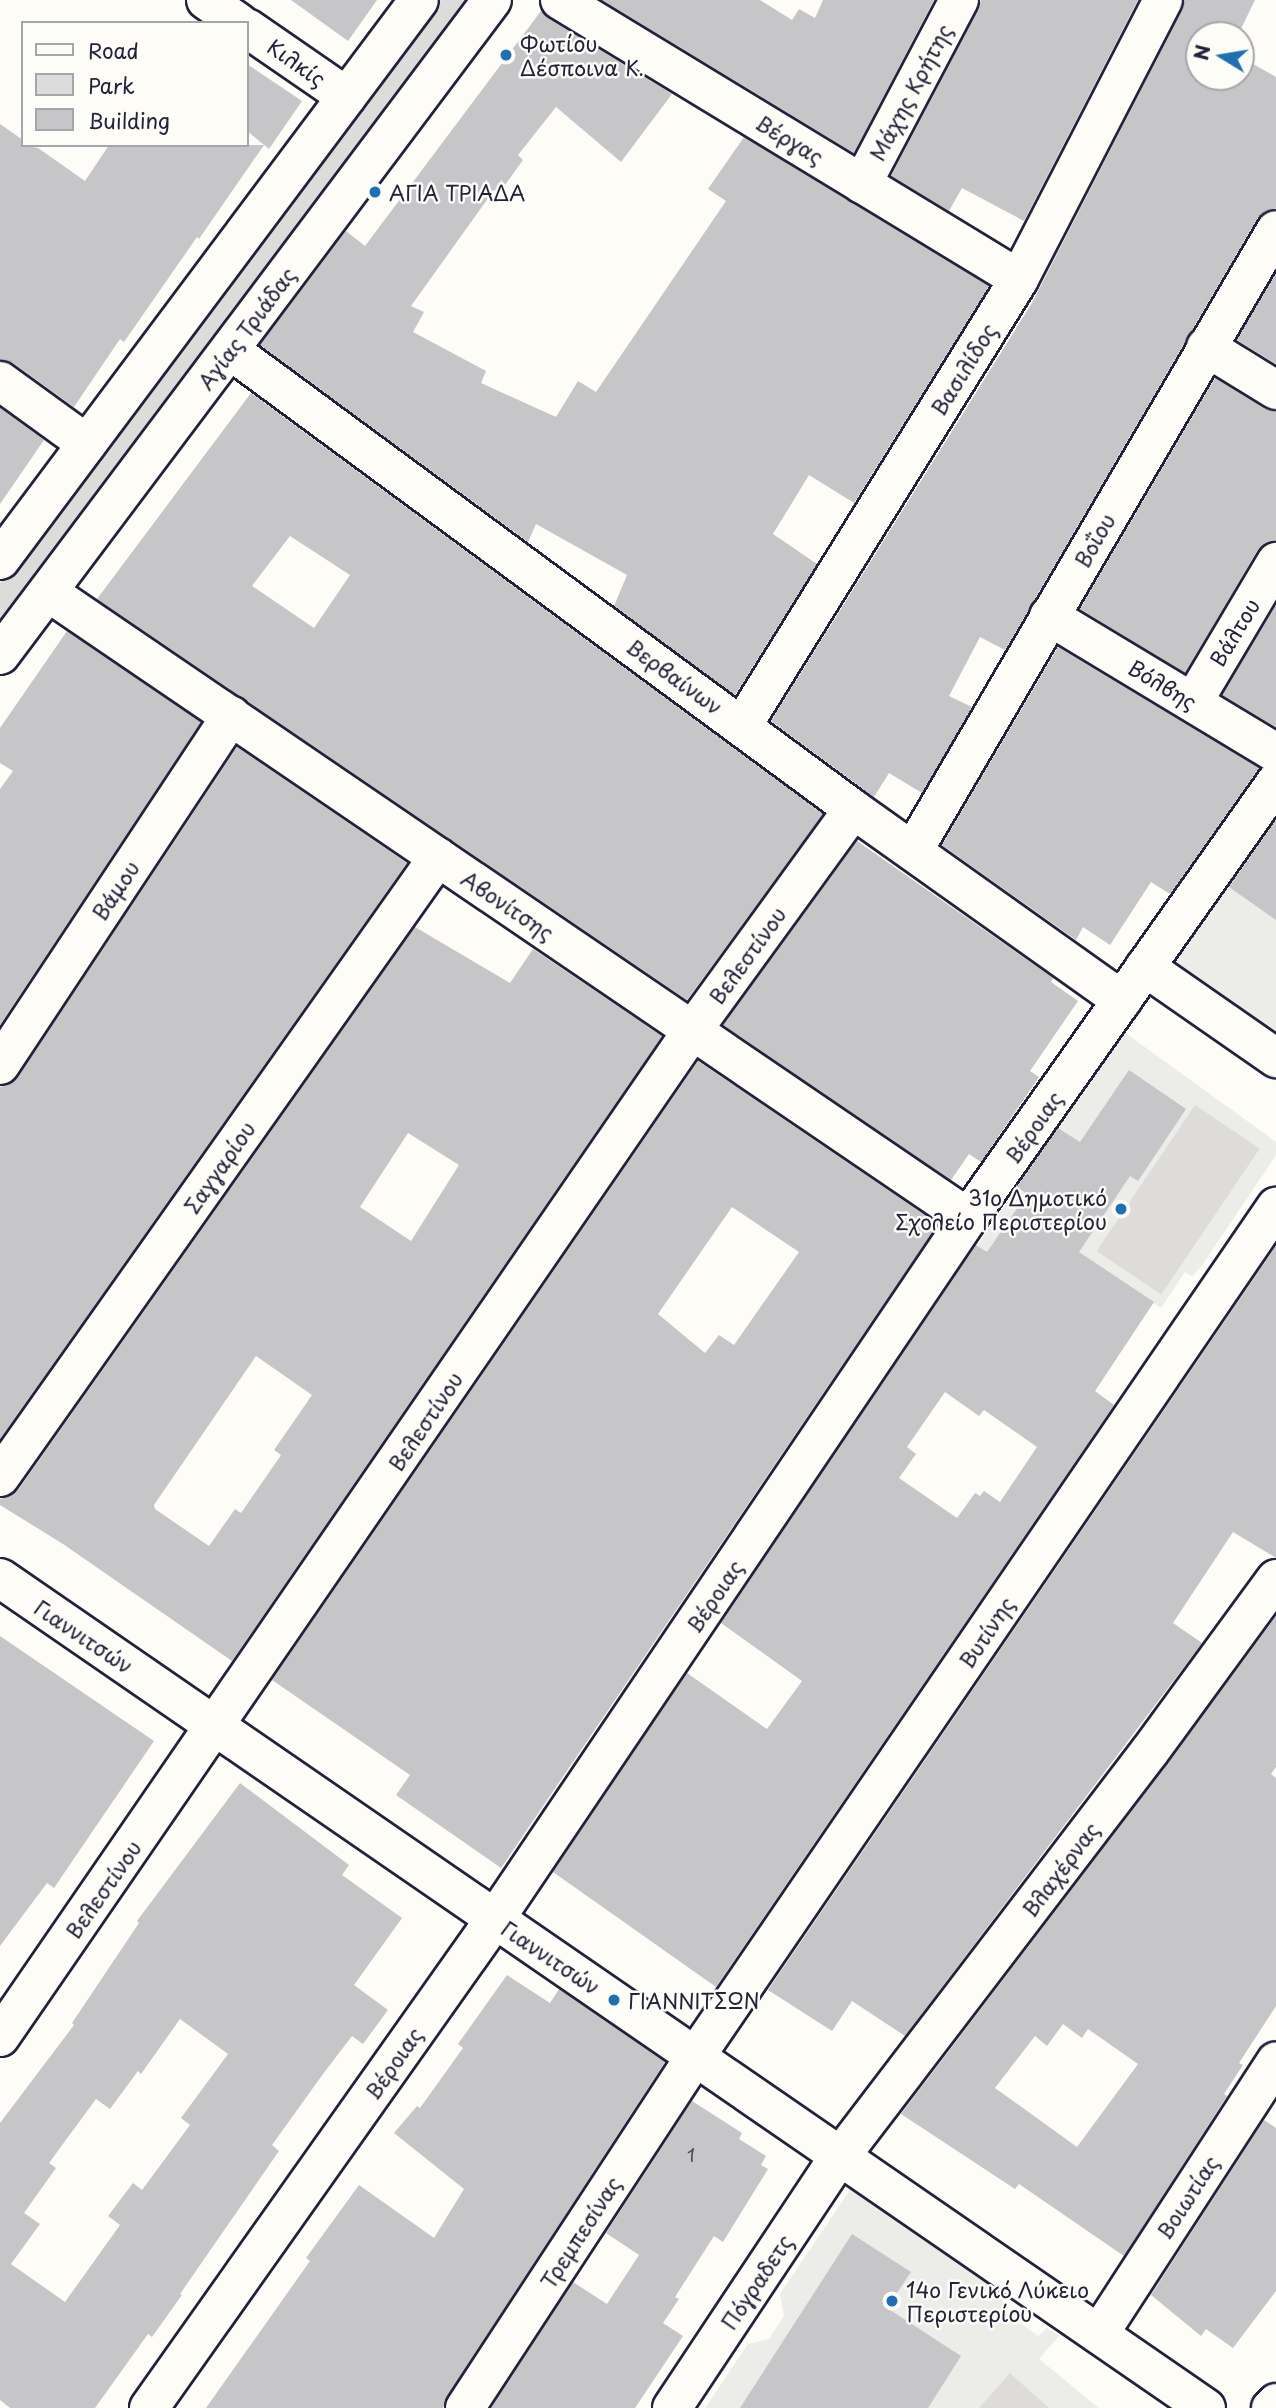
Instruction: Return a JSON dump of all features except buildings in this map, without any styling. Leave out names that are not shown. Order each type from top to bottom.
[{"type":"street","points":[[206,0],[236,21]]},
{"type":"street","points":[[0,560],[419,0]]},
{"type":"street","name":"Αγίας Τριάδας","points":[[0,655],[492,0]]},
{"type":"street","name":"Βέργας","points":[[561,0],[1018,279]]},
{"type":"street","name":"Μάχης Κρήτης","points":[[862,184],[959,0]]},
{"type":"street","name":"Βασιλίδος","points":[[742,726],[1018,279],[1163,0]]},
{"type":"street","name":"Κιλκίς","points":[[248,29],[347,97]]},
{"type":"street","name":"Βοΐου","points":[[913,851],[1276,230]]},
{"type":"street","points":[[1206,348],[1276,390]]},
{"type":"street","name":"Βερβαίνων","points":[[230,350],[853,808],[1122,1000]]},
{"type":"street","points":[[0,382],[87,444]]},
{"type":"street","name":"Βάλτου","points":[[1193,702],[1276,562]]},
{"type":"street","name":"Αβονίτσης","points":[[48,592],[968,1219]]},
{"type":"street","name":"Βόλβης","points":[[1049,616],[1276,752]]},
{"type":"street","name":"Βάμου","points":[[0,1065],[231,716]]},
{"type":"street","name":"Βέροιας","points":[[149,2408],[495,1919],[968,1219],[1276,782]]},
{"type":"street","name":"Βελεστίνου","points":[[0,2037],[692,1031],[853,808]]},
{"type":"street","name":"Σαγγαρίου","points":[[0,1477],[438,857]]},
{"type":"street","points":[[1145,967],[1276,1058]]},
{"type":"street","name":"Βυτίνης","points":[[695,2057],[1276,1207]]},
{"type":"street","name":"Γιαννιτσών","points":[[0,1578],[1206,2408]]},
{"type":"street","name":"Βλαχέρνας","points":[[842,2157],[1150,1751],[1276,1579]]},
{"type":"street","name":"Τρεμπεσίνας","points":[[465,2408],[695,2057]]},
{"type":"street","name":"Βοιωτίας","points":[[1098,2334],[1270,2084]]},
{"type":"street","name":"Πόγραδετς","points":[[672,2408],[842,2157]]},
{"type":"street","points":[[1271,2408],[1276,2403]]},
{"type":"shaded area","points":[[1276,803],[1276,1035],[1165,958]]},
{"type":"shaded area","name":"31ο Δημοτικό Σχολείο Περιστερίου","points":[[1124,1032],[1276,1142],[1276,1155],[1203,1264],[1192,1276],[1185,1272],[1161,1308],[1153,1303],[1095,1391],[950,1285]]},
{"type":"shaded area","name":"14ο Γενικό Λύκειο Περιστερίου","points":[[852,2187],[1004,2294],[1001,2309],[1038,2336],[1047,2328],[1059,2336],[1039,2359],[1099,2408],[705,2408],[748,2344],[769,2339],[784,2316],[780,2294]]},
{"type":"green space","points":[[441,0],[467,0],[0,622],[0,583]]},
{"type":"green space","points":[[1195,1105],[1260,1149],[1161,1295],[1097,1251]]},
{"type":"green space","points":[[1010,2373],[1049,2408],[979,2408]]},
{"type":"place","name":"Φωτίου Δέσποινα Κ.","points":[[506,55]]},
{"type":"place","name":"ΑΓΙΑ ΤΡΙΑΔΑ","points":[[375,192]]},
{"type":"place","name":"31ο Δημοτικό Σχολείο Περιστερίου","points":[[1121,1209]]},
{"type":"place","name":"ΓΙΑΝΝΙΤΣΩΝ","points":[[614,2000]]},
{"type":"place","name":"14ο Γενικό Λύκειο Περιστερίου","points":[[892,2301]]}]
